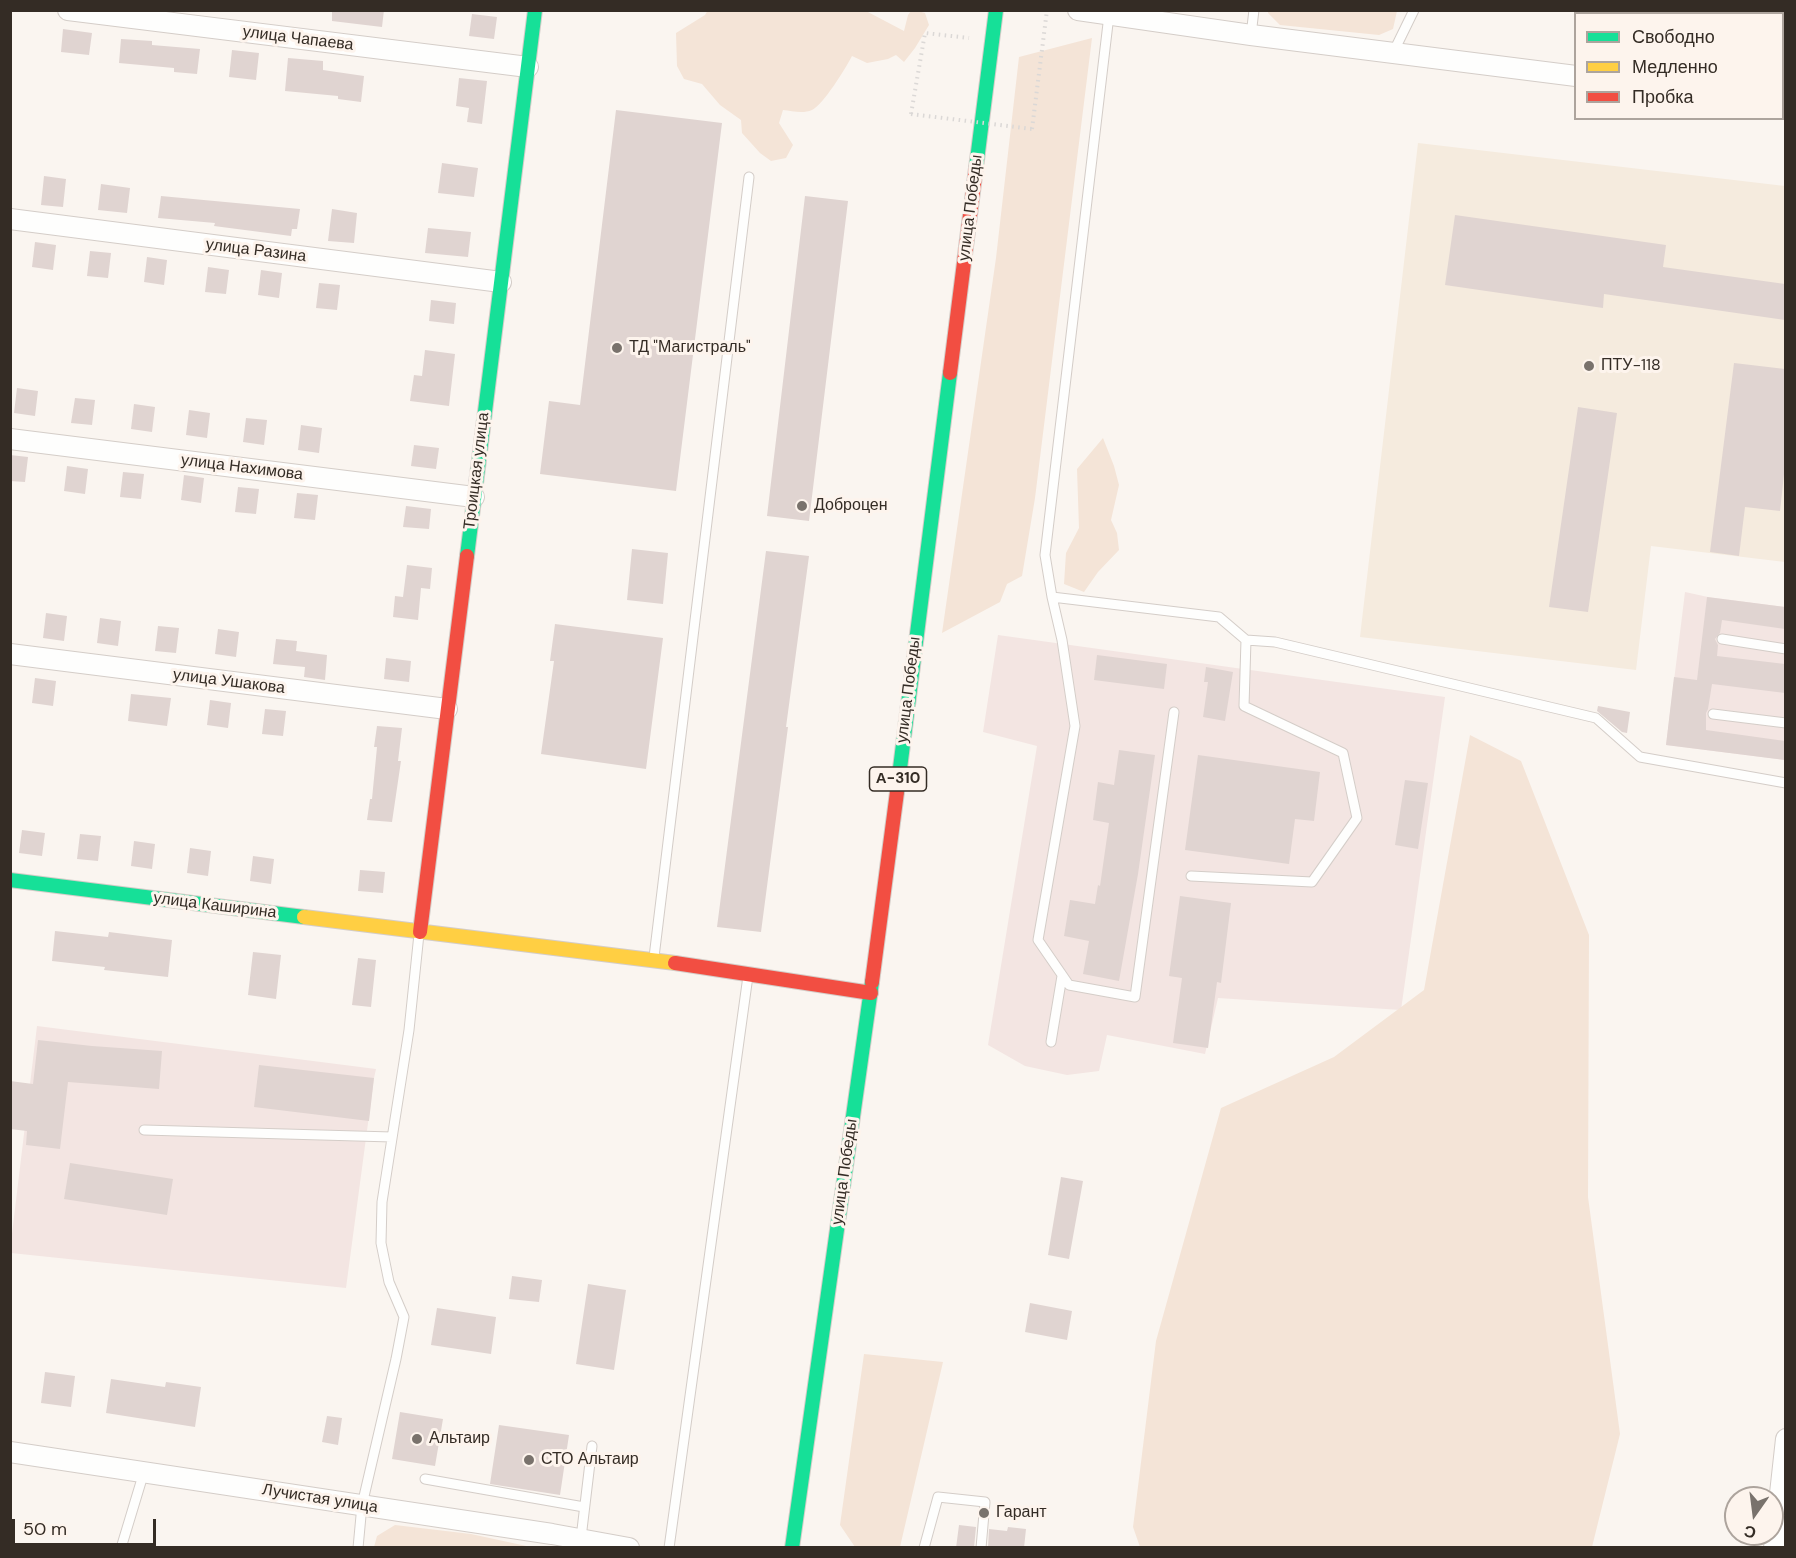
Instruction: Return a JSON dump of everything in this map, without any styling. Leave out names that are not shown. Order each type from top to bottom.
[{"type":"main road","name":"Троицкая улица","points":[[420,932],[535,10]]},
{"type":"main road","name":"улица Победы","points":[[792,1548],[871,993],[996,10]]},
{"type":"main road","name":"улица Каширина","points":[[10,879],[654,960],[871,993]]},
{"type":"street","name":"улица Чапаева","points":[[68,10],[528,67]]},
{"type":"street","points":[[1078,10],[1251,35],[1574,76]]},
{"type":"street","name":"улица Разина","points":[[10,219],[501,282]]},
{"type":"street","name":"улица Нахимова","points":[[10,439],[474,497]]},
{"type":"street","name":"улица Ушакова","points":[[10,654],[447,709]]},
{"type":"street","points":[[1774,1548],[1785,1439]]},
{"type":"street","name":"Лучистая улица","points":[[10,1452],[362,1505],[551,1537],[581,1538],[621,1547]]},
{"type":"lane","points":[[1251,35],[1254,10]]},
{"type":"lane","points":[[1393,53],[1414,10]]},
{"type":"lane","points":[[1109,15],[1045,555],[1062,640],[1075,726],[1038,940],[1069,985],[1135,997],[1174,712]]},
{"type":"lane","points":[[654,960],[749,177]]},
{"type":"lane","points":[[1052,597],[1219,617],[1246,640],[1275,642],[1596,718],[1640,757],[1785,783]]},
{"type":"lane","points":[[1722,639],[1785,649]]},
{"type":"lane","points":[[1191,876],[1312,882],[1357,818],[1343,753],[1244,706],[1246,640]]},
{"type":"lane","points":[[1713,714],[1785,723]]},
{"type":"lane","points":[[358,1548],[362,1505],[404,1317],[389,1281],[381,1243],[382,1202],[409,1030],[420,932]]},
{"type":"lane","points":[[669,1548],[748,974]]},
{"type":"lane","points":[[1051,1042],[1062,976]]},
{"type":"lane","points":[[144,1130],[392,1137]]},
{"type":"lane","points":[[581,1538],[592,1446]]},
{"type":"lane","points":[[122,1548],[144,1472]]},
{"type":"lane","points":[[426,1479],[584,1508]]},
{"type":"lane","points":[[924,1548],[938,1497],[985,1502],[981,1548]]},
{"type":"path","points":[[973,29],[971,39],[925,33],[911,114],[1032,129],[1047,10]]},
{"type":"shaded area","points":[[708,10],[866,11],[904,31],[908,15],[911,11],[918,11],[925,13],[929,25],[904,62],[896,55],[867,63],[852,56],[834,86],[817,107],[805,112],[783,110],[779,123],[793,145],[786,158],[771,161],[760,153],[742,133],[741,120],[720,105],[702,84],[684,79],[677,66],[676,33],[705,15]]},
{"type":"shaded area","points":[[1268,10],[1397,11],[1393,29],[1379,35],[1280,25],[1268,13]]},
{"type":"shaded area","points":[[1092,38],[1035,498],[1022,576],[1007,584],[1000,602],[942,633],[996,258],[1019,57]]},
{"type":"shaded area","name":"ПТУ-118","points":[[1418,143],[1785,186],[1785,562],[1651,546],[1636,670],[1360,637]]},
{"type":"shaded area","points":[[1103,438],[1119,485],[1111,520],[1117,533],[1119,550],[1098,572],[1084,592],[1064,584],[1066,553],[1079,528],[1077,469]]},
{"type":"shaded area","points":[[1685,592],[1785,607],[1785,760],[1666,745]]},
{"type":"shaded area","points":[[998,635],[1445,697],[1401,1010],[1218,998],[1205,1054],[1107,1035],[1099,1071],[1067,1075],[1025,1066],[988,1045],[1037,746],[983,732]]},
{"type":"shaded area","points":[[1470,735],[1521,761],[1589,935],[1588,1197],[1620,1434],[1592,1547],[1140,1547],[1133,1527],[1156,1341],[1221,1108],[1334,1057],[1424,990]]},
{"type":"shaded area","points":[[37,1026],[376,1069],[346,1288],[11,1253]]},
{"type":"shaded area","points":[[864,1354],[943,1362],[900,1547],[855,1547],[840,1525]]},
{"type":"shaded area","points":[[395,1525],[471,1534],[531,1547],[374,1547],[377,1536]]},
{"type":"building","points":[[332,10],[384,10],[382,27],[332,21]]},
{"type":"building","points":[[472,14],[497,17],[494,39],[469,36]]},
{"type":"building","points":[[63,29],[92,33],[89,55],[61,52]]},
{"type":"building","points":[[121,39],[152,41],[152,45],[200,49],[197,74],[174,72],[174,68],[119,63]]},
{"type":"building","points":[[232,50],[259,53],[256,80],[229,77]]},
{"type":"building","points":[[288,58],[323,61],[323,70],[364,76],[361,102],[338,99],[338,96],[285,91]]},
{"type":"building","points":[[459,78],[487,81],[482,124],[467,122],[469,108],[456,106]]},
{"type":"building","points":[[616,110],[722,123],[676,491],[540,474],[549,401],[580,405]]},
{"type":"building","points":[[442,163],[478,168],[474,197],[438,193]]},
{"type":"building","points":[[44,176],[66,179],[63,207],[41,205]]},
{"type":"building","points":[[101,184],[130,188],[127,213],[98,210]]},
{"type":"building","points":[[161,196],[300,209],[297,229],[292,229],[291,236],[214,226],[215,223],[158,218]]},
{"type":"building","points":[[805,196],[848,201],[809,521],[767,516]]},
{"type":"building","points":[[332,209],[357,213],[354,243],[328,241]]},
{"type":"building","points":[[1455,215],[1666,245],[1663,267],[1785,284],[1785,320],[1604,294],[1603,308],[1445,285]]},
{"type":"building","points":[[428,228],[471,232],[468,257],[425,253]]},
{"type":"building","points":[[35,242],[56,245],[53,270],[32,267]]},
{"type":"building","points":[[90,251],[111,253],[108,278],[87,276]]},
{"type":"building","points":[[147,257],[167,260],[164,285],[144,282]]},
{"type":"building","points":[[208,267],[229,270],[226,294],[205,292]]},
{"type":"building","points":[[261,270],[282,273],[279,298],[258,295]]},
{"type":"building","points":[[319,283],[340,285],[337,310],[316,308]]},
{"type":"building","points":[[431,300],[456,303],[454,324],[429,321]]},
{"type":"building","points":[[425,350],[455,354],[449,406],[410,401],[414,375],[422,376]]},
{"type":"building","points":[[1734,363],[1785,369],[1785,465],[1780,511],[1745,507],[1739,556],[1710,552]]},
{"type":"building","points":[[17,388],[38,391],[35,416],[14,413]]},
{"type":"building","points":[[75,398],[95,400],[92,425],[71,423]]},
{"type":"building","points":[[134,404],[155,407],[152,432],[131,429]]},
{"type":"building","points":[[1578,407],[1617,413],[1588,612],[1549,607]]},
{"type":"building","points":[[189,410],[210,413],[207,438],[186,435]]},
{"type":"building","points":[[246,418],[267,420],[264,445],[243,442]]},
{"type":"building","points":[[301,425],[322,428],[319,453],[298,450]]},
{"type":"building","points":[[414,445],[439,448],[436,469],[411,466]]},
{"type":"building","points":[[10,455],[28,457],[25,482],[10,481]]},
{"type":"building","points":[[67,466],[88,469],[85,494],[64,491]]},
{"type":"building","points":[[123,472],[144,474],[141,499],[120,497]]},
{"type":"building","points":[[184,475],[204,478],[201,503],[181,500]]},
{"type":"building","points":[[238,487],[259,489],[256,514],[235,512]]},
{"type":"building","points":[[297,493],[318,495],[315,520],[294,518]]},
{"type":"building","points":[[406,506],[431,509],[429,529],[403,527]]},
{"type":"building","points":[[632,549],[668,553],[663,604],[627,600]]},
{"type":"building","points":[[766,551],[809,556],[761,932],[717,927]]},
{"type":"building","points":[[407,565],[432,568],[430,589],[421,588],[418,620],[393,617],[395,596],[403,597]]},
{"type":"building","points":[[1707,597],[1785,607],[1785,629],[1722,620],[1720,633],[1715,639],[1718,645],[1717,656],[1785,664],[1785,693],[1712,684],[1706,713],[1706,730],[1785,741],[1785,760],[1666,745],[1674,677],[1697,680]]},
{"type":"building","points":[[46,613],[67,616],[64,641],[43,638]]},
{"type":"building","points":[[100,618],[121,621],[118,646],[97,643]]},
{"type":"building","points":[[555,624],[663,638],[646,769],[541,754],[554,661],[550,661]]},
{"type":"building","points":[[158,626],[179,628],[176,653],[155,651]]},
{"type":"building","points":[[218,629],[239,632],[236,657],[215,654]]},
{"type":"building","points":[[276,639],[297,641],[296,651],[327,655],[325,680],[304,677],[305,667],[273,664]]},
{"type":"building","points":[[1097,655],[1167,664],[1164,689],[1094,680]]},
{"type":"building","points":[[386,658],[411,661],[409,682],[384,679]]},
{"type":"building","points":[[1206,667],[1233,672],[1225,721],[1203,717],[1208,682],[1204,682]]},
{"type":"building","points":[[35,678],[56,681],[53,706],[32,703]]},
{"type":"building","points":[[131,694],[171,698],[167,726],[128,721]]},
{"type":"building","points":[[210,700],[231,703],[228,728],[207,725]]},
{"type":"building","points":[[1598,706],[1630,712],[1627,733],[1622,732],[1597,711]]},
{"type":"building","points":[[265,709],[286,711],[283,736],[262,734]]},
{"type":"building","points":[[377,726],[402,728],[398,761],[401,761],[392,822],[367,820],[370,799],[372,799]]},
{"type":"building","points":[[1119,750],[1155,755],[1138,874],[1119,981],[1083,974],[1089,941],[1064,936],[1070,900],[1095,904],[1098,885],[1100,886],[1109,823],[1093,820],[1098,782],[1114,785]]},
{"type":"building","points":[[1198,755],[1320,772],[1314,821],[1295,819],[1289,864],[1185,850]]},
{"type":"building","points":[[1405,780],[1428,783],[1418,849],[1395,845]]},
{"type":"building","points":[[22,830],[45,833],[42,856],[19,853]]},
{"type":"building","points":[[80,834],[101,836],[98,861],[77,859]]},
{"type":"building","points":[[134,841],[155,844],[152,869],[131,866]]},
{"type":"building","points":[[190,848],[211,851],[208,876],[187,873]]},
{"type":"building","points":[[253,856],[274,859],[271,884],[250,881]]},
{"type":"building","points":[[360,870],[385,872],[383,893],[358,891]]},
{"type":"building","points":[[1180,896],[1231,903],[1221,983],[1217,982],[1208,1048],[1173,1043],[1182,978],[1169,976]]},
{"type":"building","points":[[55,931],[108,937],[109,932],[172,940],[168,977],[104,970],[105,967],[52,961]]},
{"type":"building","points":[[253,952],[281,955],[276,999],[248,995]]},
{"type":"building","points":[[358,958],[376,960],[371,1007],[352,1005]]},
{"type":"building","points":[[38,1040],[162,1051],[159,1089],[68,1082],[60,1149],[26,1145],[27,1131],[10,1129],[10,1081],[33,1084]]},
{"type":"building","points":[[259,1065],[374,1078],[369,1121],[254,1107]]},
{"type":"building","points":[[70,1163],[173,1179],[167,1215],[64,1199]]},
{"type":"building","points":[[1061,1177],[1083,1181],[1069,1259],[1048,1255]]},
{"type":"building","points":[[512,1276],[542,1280],[539,1302],[509,1299]]},
{"type":"building","points":[[588,1284],[626,1290],[614,1370],[576,1364]]},
{"type":"building","points":[[1030,1303],[1072,1311],[1067,1340],[1025,1332]]},
{"type":"building","points":[[437,1308],[496,1317],[491,1354],[431,1345]]},
{"type":"building","points":[[45,1372],[75,1376],[71,1407],[41,1403]]},
{"type":"building","points":[[111,1379],[165,1387],[166,1382],[201,1387],[195,1427],[106,1413]]},
{"type":"building","name":"Альтаир","points":[[400,1412],[443,1419],[435,1466],[392,1459]]},
{"type":"building","points":[[327,1416],[342,1418],[338,1445],[322,1442]]},
{"type":"building","name":"СТО Альтаир","points":[[499,1425],[569,1435],[560,1495],[490,1484]]},
{"type":"building","points":[[959,1525],[976,1527],[974,1548],[956,1548]]},
{"type":"building","points":[[1008,1527],[1026,1529],[1024,1548],[988,1548],[989,1529],[1007,1531]]},
{"type":"traffic: fast","points":[[467,556],[535,10]]},
{"type":"traffic: fast","points":[[976,168],[996,10]]},
{"type":"traffic: fast","points":[[897,792],[950,373]]},
{"type":"traffic: fast","points":[[10,880],[304,917]]},
{"type":"traffic: fast","points":[[792,1548],[872,982]]},
{"type":"traffic: slow","points":[[304,917],[675,963]]},
{"type":"traffic: jam","points":[[950,373],[976,168]]},
{"type":"traffic: jam","points":[[420,932],[467,556]]},
{"type":"traffic: jam","points":[[872,982],[897,792]]},
{"type":"traffic: jam","points":[[675,963],[871,993]]},
{"type":"place","name":"ТД \"Магистраль\"","points":[[617,348]]},
{"type":"place","name":"ПТУ-118","points":[[1589,366]]},
{"type":"place","name":"Доброцен","points":[[802,506]]},
{"type":"place","name":"Альтаир","points":[[417,1439]]},
{"type":"place","name":"СТО Альтаир","points":[[529,1460]]},
{"type":"place","name":"Гарант","points":[[984,1513]]}]
